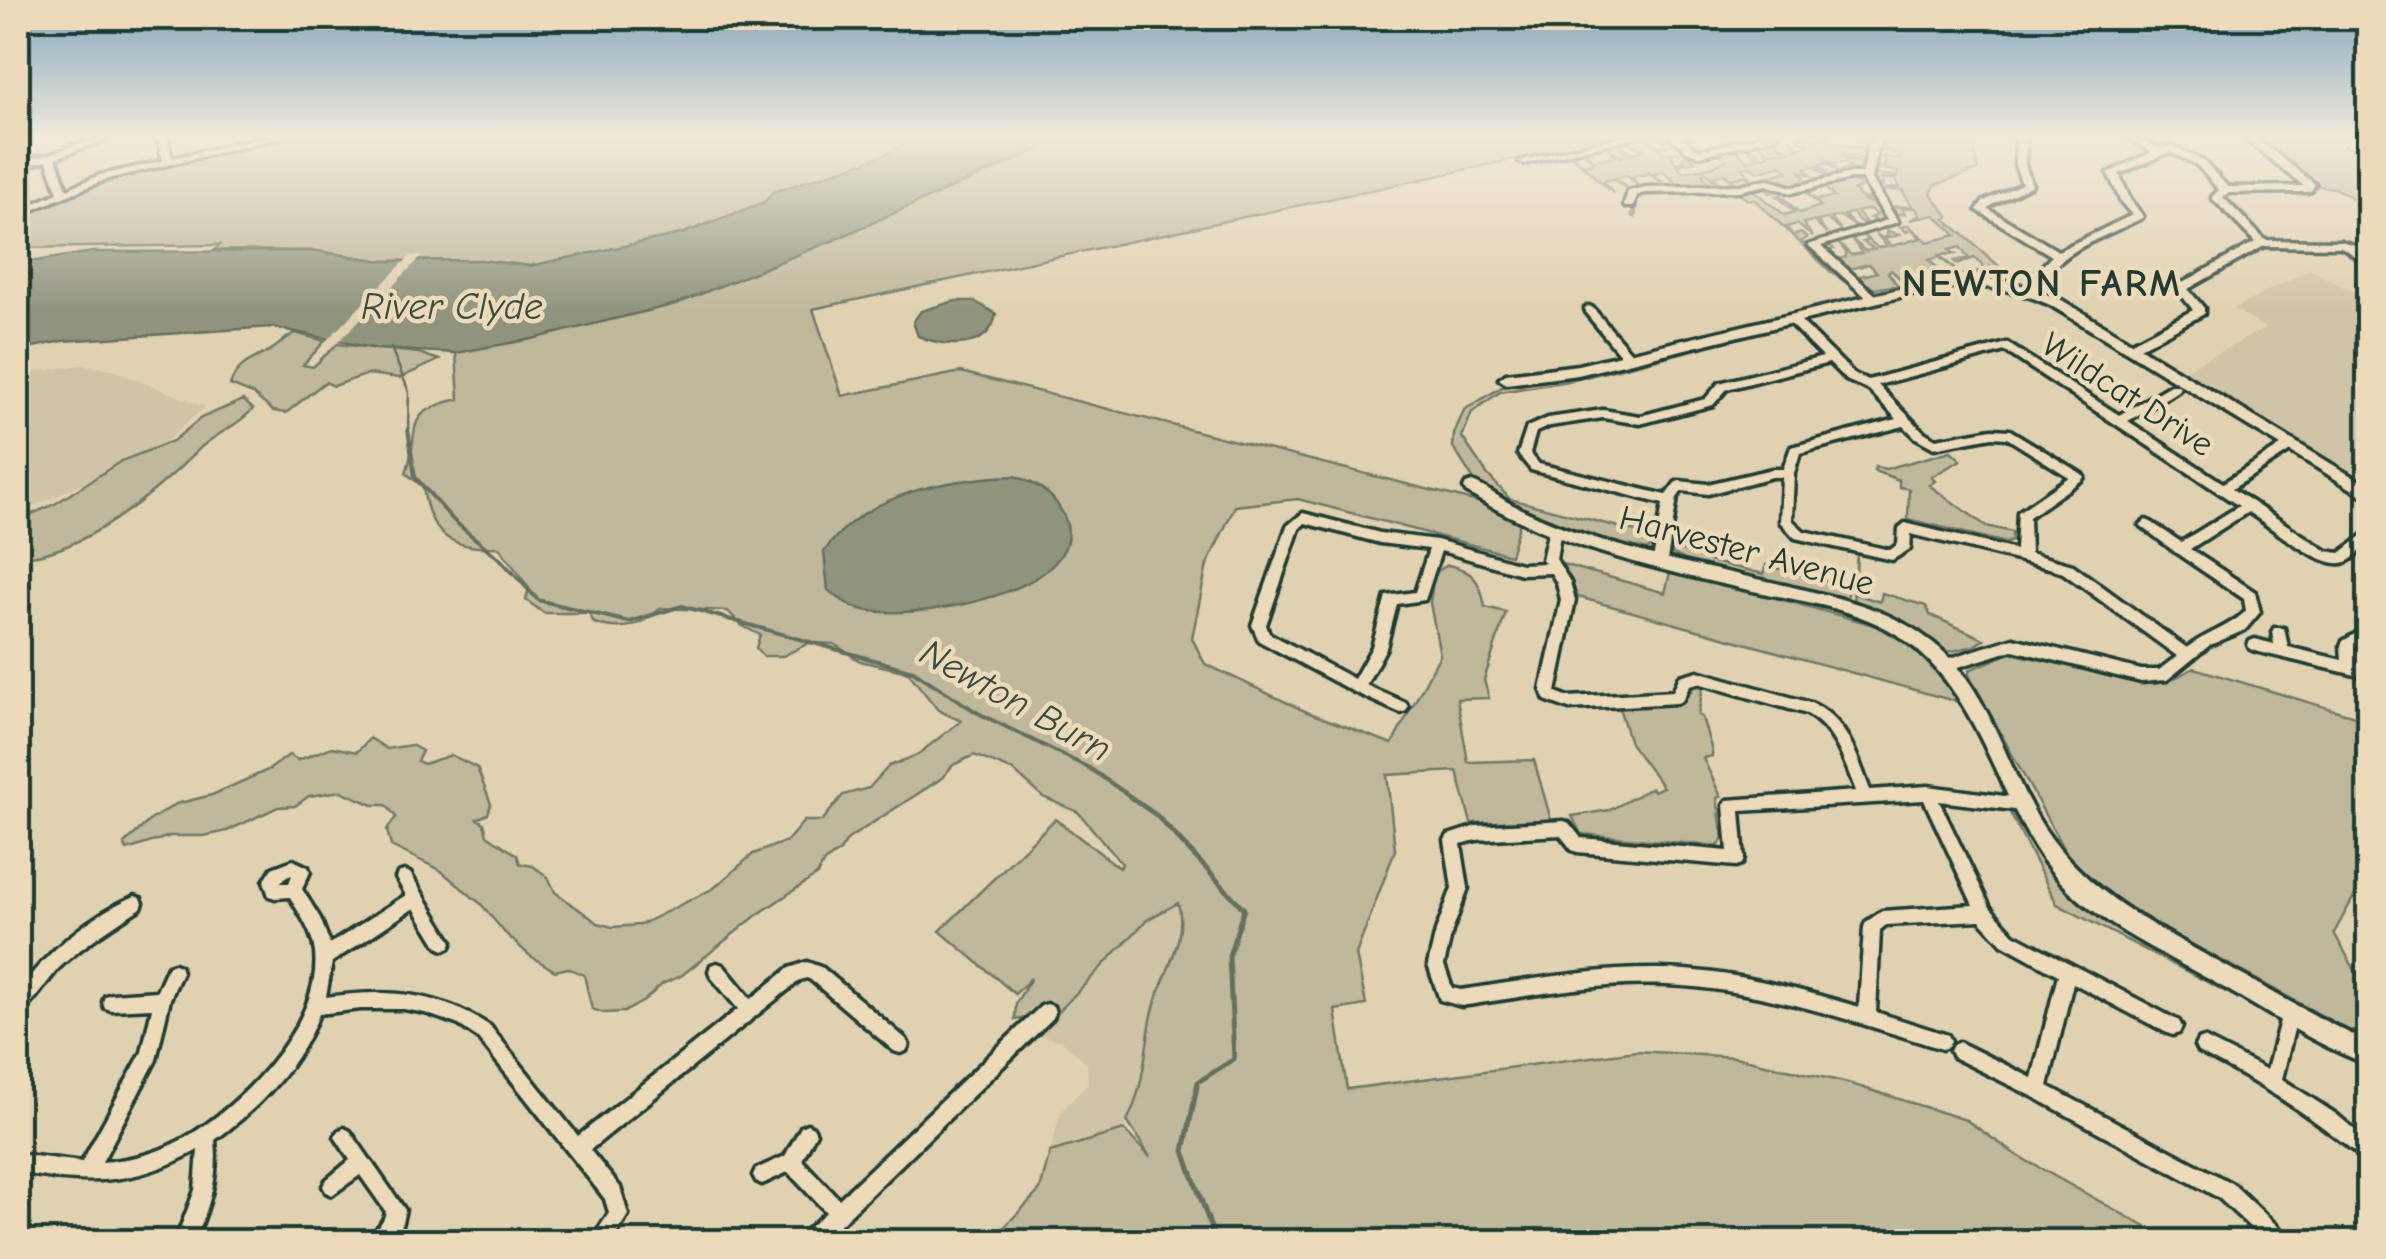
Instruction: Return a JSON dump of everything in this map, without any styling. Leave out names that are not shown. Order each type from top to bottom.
[{"type":"street","points":[[18,213],[59,195]]},
{"type":"street","points":[[1630,205],[1632,195]]},
{"type":"street","points":[[1874,299],[1813,246],[1817,241],[1893,222],[1878,195]]},
{"type":"street","points":[[2006,195],[1982,210],[2057,255]]},
{"type":"street","points":[[2030,290],[2044,265],[2057,255],[2138,216],[2123,195]]},
{"type":"street","points":[[2220,195],[2216,198],[2262,243]]},
{"type":"street","points":[[2132,347],[2200,311],[2181,288],[2262,243],[2341,244],[2354,248],[2368,263]]},
{"type":"street","points":[[1506,379],[1578,370],[1960,280],[2030,290],[2132,347],[2368,493]]},
{"type":"street","points":[[1589,310],[1629,358]]},
{"type":"street","points":[[1792,320],[1852,378],[1868,384],[1934,444],[1992,433],[2010,434],[2078,477],[2024,515],[2023,555]]},
{"type":"street","name":"Wildcat Drive","points":[[1868,384],[2006,347],[2223,489],[2290,445]]},
{"type":"street","points":[[1671,501],[1535,467],[1524,454],[1530,430],[1548,422],[1604,414],[1640,420],[1709,402],[1723,386],[1832,358]]},
{"type":"street","points":[[2118,421],[2174,388]]},
{"type":"street","points":[[1906,421],[1795,450],[1788,473],[1786,522],[1800,535],[1892,555],[1904,546],[1905,528],[2068,569],[2188,656]]},
{"type":"street","points":[[1660,560],[1671,501],[1682,485],[1710,488],[1772,473],[1788,473]]},
{"type":"street","name":"Harvester Avenue","points":[[1472,488],[1507,510],[1555,529],[1869,614],[1902,628],[1949,664],[2053,858],[2094,899],[2290,1014],[2368,1053]]},
{"type":"street","points":[[2223,489],[2324,554],[2343,558],[2367,537]]},
{"type":"street","points":[[2180,548],[2248,506]]},
{"type":"street","points":[[1401,706],[1264,638],[1259,625],[1294,526],[1303,518],[1311,518],[1380,538],[1438,546],[1521,569],[1552,568]]},
{"type":"street","points":[[1949,664],[2012,644],[2141,676],[2162,676],[2205,642],[2240,626],[2252,612],[2250,596],[2146,525]]},
{"type":"street","points":[[1555,529],[1548,552],[1568,600],[1548,689],[1555,699],[1569,703],[1678,697],[1685,680],[1698,677],[1811,708],[1825,714],[1834,725],[1865,795]]},
{"type":"street","points":[[1357,687],[1379,648],[1391,600],[1420,596],[1438,546]]},
{"type":"street","points":[[2279,632],[2282,652]]},
{"type":"street","points":[[2350,667],[2348,645],[2368,632]]},
{"type":"street","points":[[2255,644],[2368,672]]},
{"type":"street","points":[[1928,793],[1984,912],[2008,938],[2173,1027]]},
{"type":"street","points":[[1942,1041],[1757,989],[1669,977],[1599,978],[1461,998],[1446,994],[1436,965],[1460,888],[1451,849],[1453,840],[1459,836],[1564,828],[1576,846],[1736,859],[1732,805],[1928,793],[2022,804]]},
{"type":"street","points":[[404,878],[444,942]]},
{"type":"street","points":[[18,1163],[86,1173],[142,1166],[206,1136],[272,1078],[304,1033],[316,1006],[324,957],[319,935],[294,890]]},
{"type":"street","points":[[324,957],[414,899]]},
{"type":"street","points":[[18,1006],[53,961],[136,903]]},
{"type":"street","points":[[1867,1018],[1872,928],[1882,918],[1984,912]]},
{"type":"street","points":[[98,926],[108,942]]},
{"type":"street","points":[[716,970],[749,1010]]},
{"type":"street","points":[[578,1148],[795,974],[806,970],[817,974],[900,1045]]},
{"type":"street","points":[[2038,1090],[2067,970]]},
{"type":"street","points":[[86,1173],[150,1054],[162,999],[174,972]]},
{"type":"street","points":[[112,1002],[162,999]]},
{"type":"street","points":[[316,1006],[406,1000],[461,1015],[484,1032],[614,1194],[618,1215],[599,1242]]},
{"type":"street","points":[[808,1242],[1047,1012]]},
{"type":"street","points":[[2273,1080],[2290,1014]]},
{"type":"street","points":[[2204,1046],[2273,1080],[2330,1118],[2368,1152]]},
{"type":"street","points":[[1959,1051],[2226,1191],[2280,1242]]},
{"type":"street","points":[[762,1175],[791,1162],[807,1133]]},
{"type":"street","points":[[184,1242],[200,1208],[210,1168],[206,1136]]},
{"type":"street","points":[[344,1138],[396,1210],[392,1227],[377,1242]]},
{"type":"street","points":[[332,1186],[362,1162]]},
{"type":"street","points":[[791,1162],[838,1211]]},
{"type":"shaded area","points":[[69,195],[771,195],[764,202],[681,234],[530,266],[481,260],[383,261],[316,251],[215,250],[220,245],[18,248],[18,216]]},
{"type":"shaded area","points":[[936,195],[1349,195],[813,309],[842,396],[961,372],[1482,503],[1520,522],[1510,555],[1298,499],[1235,506],[1207,565],[1192,638],[1205,664],[1307,712],[1392,744],[1440,655],[1430,603],[1434,573],[1448,565],[1464,570],[1478,584],[1485,607],[1506,612],[1484,680],[1489,698],[1457,699],[1468,762],[1534,760],[1551,820],[1471,823],[1457,771],[1387,775],[1395,850],[1356,954],[1366,1005],[1335,1010],[1347,1089],[1637,1051],[1735,1057],[1848,1083],[1966,1120],[2018,1156],[2171,1241],[991,1241],[1040,1190],[1050,1152],[1124,1130],[1150,1157],[1127,1121],[1141,1082],[1149,1029],[1180,932],[1180,918],[1178,903],[1147,920],[1057,1013],[1015,1020],[1016,1003],[1031,978],[1015,994],[940,931],[1055,819],[1120,868],[1122,864],[1078,812],[1043,797],[1014,771],[974,755],[953,765],[942,778],[848,839],[840,851],[824,862],[817,875],[757,915],[681,976],[662,984],[644,1001],[624,1012],[592,1009],[584,975],[568,968],[555,971],[529,955],[481,904],[440,870],[391,846],[387,830],[396,817],[386,805],[373,805],[341,791],[309,796],[295,806],[278,807],[227,831],[170,836],[127,850],[124,844],[176,804],[212,795],[270,769],[289,755],[298,760],[332,747],[357,752],[370,738],[387,749],[411,745],[422,751],[417,761],[424,764],[451,755],[477,768],[491,804],[488,814],[477,819],[484,823],[487,835],[517,855],[520,864],[533,866],[548,877],[555,892],[598,923],[612,927],[640,925],[714,888],[753,854],[787,841],[804,821],[822,821],[843,795],[869,788],[889,766],[917,755],[961,721],[938,710],[908,672],[860,661],[834,644],[809,643],[783,656],[763,656],[756,648],[760,635],[741,625],[728,611],[661,608],[645,620],[622,627],[594,623],[589,613],[544,613],[526,600],[529,588],[499,547],[468,546],[437,528],[423,487],[406,473],[420,417],[440,404],[459,399],[456,353],[676,304]]},
{"type":"shaded area","points":[[1650,195],[1638,199],[1635,217],[1632,216],[1635,198]]},
{"type":"shaded area","points":[[1741,195],[1759,195],[1785,215],[1795,212],[1777,196],[1781,195],[1799,213],[1821,206],[1808,195],[1815,200],[1834,197],[1832,195],[1871,197],[1865,201],[1876,204],[1884,216],[1881,222],[1870,218],[1877,215],[1870,209],[1857,212],[1868,225],[1858,221],[1853,213],[1844,215],[1856,227],[1840,216],[1831,218],[1841,231],[1827,219],[1817,221],[1827,234],[1813,221],[1803,223],[1813,237],[1797,224],[1786,227],[1793,235],[1801,233],[1807,238],[1802,241],[1855,289],[1831,272],[1755,200]]},
{"type":"shaded area","points":[[1905,195],[1932,195],[1949,217],[1945,219],[2015,280],[1968,274],[1983,270],[1982,265],[1974,258],[1957,264],[1954,261],[1968,258],[1960,247],[1949,250],[1955,254],[1939,255],[1960,274],[1939,257],[1929,260],[1945,275],[1935,269],[1921,273],[1926,278],[1923,279],[1916,274],[1903,277],[1905,283],[1891,270],[1888,272],[1897,285],[1874,289],[1857,277],[1877,272],[1869,264],[1845,270],[1825,251],[1828,244],[1834,249],[1827,252],[1835,260],[1846,257],[1837,242],[1851,255],[1862,253],[1851,238],[1865,251],[1874,249],[1863,242],[1867,241],[1864,236],[1878,248],[1887,246],[1875,233],[1882,238],[1888,236],[1886,230],[1899,235],[1884,239],[1892,246],[1921,238],[1912,229],[1906,232],[1901,227],[1908,225],[1928,242],[1956,235],[1935,215],[1910,220],[1920,215],[1915,208],[1902,208],[1905,214],[1897,214],[1892,207],[1912,206]]},
{"type":"shaded area","points":[[2368,195],[2368,215],[2350,196]]},
{"type":"shaded area","points":[[2310,269],[2368,300],[2368,481],[2252,416],[2183,371],[2266,328],[2234,309]]},
{"type":"shaded area","points":[[1784,327],[1574,380],[1500,392],[1472,412],[1462,437],[1510,499],[1653,536],[1652,546],[1647,550],[1589,535],[1513,507],[1477,485],[1453,447],[1464,410],[1502,387],[1579,376]]},
{"type":"shaded area","points":[[295,333],[325,341],[303,365],[313,367],[337,344],[419,353],[439,360],[400,378],[368,374],[334,386],[325,382],[286,413],[273,411],[253,394],[230,385],[243,366]]},
{"type":"shaded area","points":[[83,365],[110,369],[205,407],[164,443],[18,514],[18,374]]},
{"type":"shaded area","points":[[243,400],[253,409],[247,415],[204,444],[115,520],[67,546],[18,557],[18,520],[55,504],[121,461],[173,441],[201,418]]},
{"type":"shaded area","points":[[1951,451],[1961,460],[1931,477],[1935,481],[1929,485],[1986,526],[2012,532],[2012,541],[2006,543],[1908,519],[1909,489],[1899,487],[1899,480],[1874,471],[1875,467],[1886,469]]},
{"type":"shaded area","points":[[1672,546],[1709,561],[1764,574],[1766,565],[1849,587],[1847,600],[1685,560],[1672,554]]},
{"type":"shaded area","points":[[1857,554],[1855,594],[1880,602],[1882,593],[1926,606],[1930,615],[1984,639],[1974,646],[1948,652],[1908,624],[1853,601]]},
{"type":"shaded area","points":[[1559,563],[1665,593],[1671,569],[1885,628],[1924,654],[1942,674],[1958,702],[1578,597]]},
{"type":"shaded area","points":[[2010,653],[2152,684],[2169,681],[2194,668],[2368,720],[2368,871],[2334,933],[2368,993],[2368,1041],[2141,916],[2085,876],[2068,857],[1969,675],[1969,670]]},
{"type":"shaded area","points":[[1703,686],[1698,715],[1702,717],[1712,751],[1712,756],[1703,758],[1721,797],[1717,798],[1723,837],[1719,846],[1581,834],[1572,816],[1610,810],[1651,788],[1654,791],[1663,787],[1630,743],[1619,707],[1681,704],[1694,687]]},
{"type":"shaded area","points":[[2009,811],[2056,877],[2097,913],[2255,1007],[2057,904]]},
{"type":"shaded area","points":[[1179,903],[1182,918],[1172,961],[1152,1014],[1146,1070],[1124,1130],[1050,1152],[1061,1112],[1088,1084],[1087,1063],[1062,1041],[1037,1035],[1048,1015],[1070,1000],[1147,920]]},
{"type":"water","name":"River Clyde","points":[[771,195],[935,195],[676,304],[456,353],[377,349],[272,327],[63,341],[18,350],[18,260],[92,252],[316,251],[383,261],[481,260],[530,266],[681,234],[764,203]]},
{"type":"water","points":[[955,301],[974,301],[996,314],[985,335],[975,341],[953,344],[918,336],[913,322],[921,311]]},
{"type":"water","points":[[1015,476],[1036,485],[1053,499],[1062,512],[1067,540],[1054,563],[1028,582],[993,597],[914,611],[879,612],[854,607],[828,590],[824,552],[862,515],[885,502],[935,486]]},
{"type":"pier","points":[[410,256],[422,256],[335,345],[324,343]]},
{"type":"waterway","name":"Newton Burn","points":[[391,348],[409,392],[408,429]]},
{"type":"waterway","name":"Newton Burn","points":[[408,429],[415,477],[454,521],[501,560],[538,600],[629,622],[682,606],[913,671],[978,713],[1089,768],[1134,799]]},
{"type":"waterway","name":"Newton Burn","points":[[1130,797],[1156,815],[1244,909],[1229,956],[1234,1059],[1198,1082],[1184,1151],[1216,1242]]},
{"type":"district","name":"NEWTON FARM","points":[[2042,283]]}]
